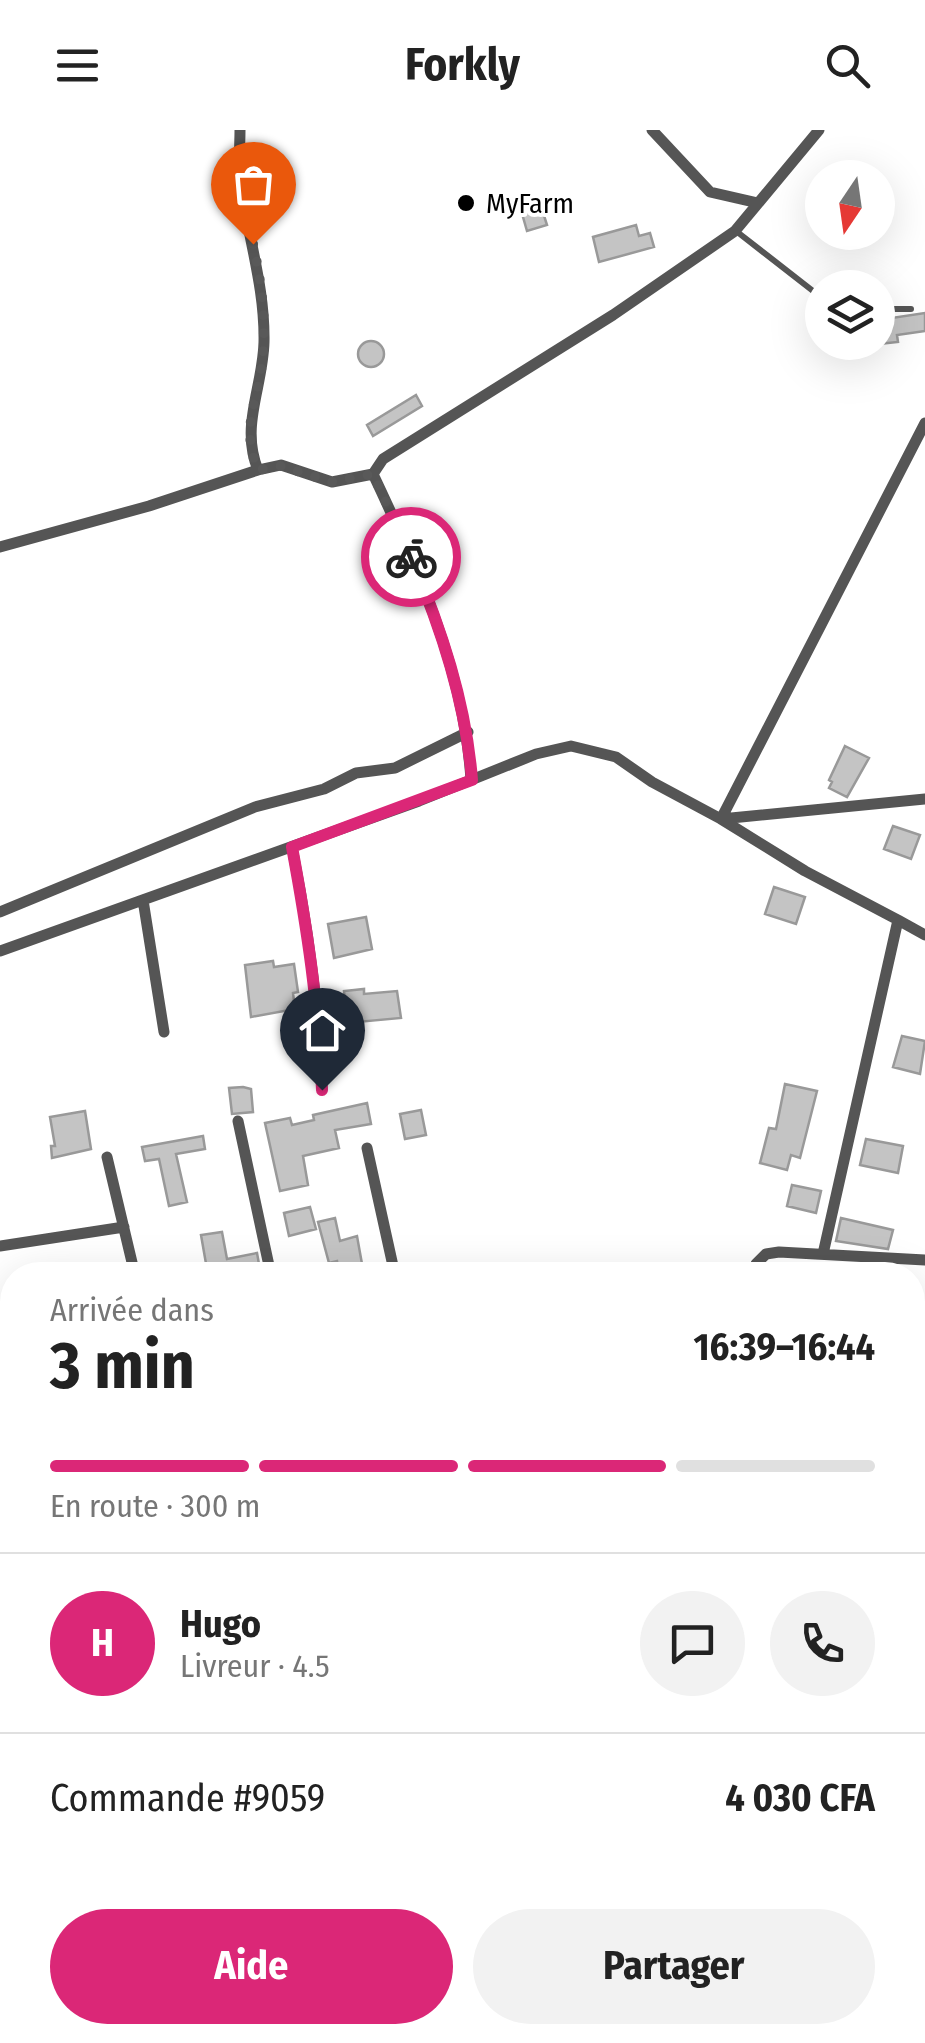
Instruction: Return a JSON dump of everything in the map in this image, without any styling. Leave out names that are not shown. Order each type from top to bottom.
[{"type":"street","points":[[240,130],[240,182],[260,275],[264,324],[263,358],[249,423],[250,451],[258,470]]},
{"type":"street","points":[[652,130],[710,192],[758,203]]},
{"type":"street","points":[[0,547],[149,506],[258,470],[281,466],[332,482],[373,474],[382,459],[613,315],[735,231],[820,130]]},
{"type":"street","points":[[721,819],[925,422]]},
{"type":"street","points":[[373,474],[435,614],[468,732],[472,780]]},
{"type":"street","points":[[0,912],[255,808],[324,789],[356,773],[396,768],[468,732]]},
{"type":"street","points":[[0,951],[292,847],[536,754],[570,746],[616,757],[805,871],[925,935]]},
{"type":"street","points":[[721,819],[925,799]]},
{"type":"street","points":[[292,847],[320,1025],[322,1090]]},
{"type":"street","points":[[143,900],[164,1032]]},
{"type":"street","points":[[822,1254],[898,920]]},
{"type":"street","points":[[238,1121],[267,1262]]},
{"type":"street","points":[[367,1148],[392,1262]]},
{"type":"street","points":[[107,1157],[132,1262]]},
{"type":"street","points":[[0,1246],[124,1227]]},
{"type":"street","points":[[758,1262],[766,1254],[778,1252],[925,1260]]},
{"type":"lane","points":[[735,231],[805,285]]},
{"type":"lane","points":[[895,309],[910,309]]},
{"type":"building","points":[[538,197],[547,225],[527,231],[519,203]]},
{"type":"building","points":[[636,225],[639,236],[650,233],[654,247],[599,262],[593,237]]},
{"type":"building","points":[[925,313],[925,331],[897,335],[895,342],[895,317]]},
{"type":"building","points":[[371,341],[380,345],[384,354],[380,363],[371,367],[362,363],[358,354],[362,345]]},
{"type":"building","points":[[416,395],[422,406],[373,436],[367,425]]},
{"type":"building","points":[[845,746],[869,758],[847,797],[829,788]]},
{"type":"building","points":[[893,826],[920,835],[911,859],[884,849]]},
{"type":"building","points":[[774,887],[805,897],[796,924],[765,914]]},
{"type":"building","points":[[366,917],[372,949],[334,958],[328,924]]},
{"type":"building","points":[[273,961],[274,967],[294,964],[298,992],[293,993],[295,1009],[251,1017],[245,965]]},
{"type":"building","points":[[364,989],[364,994],[397,991],[401,1018],[347,1023],[344,991]]},
{"type":"building","points":[[902,1036],[925,1041],[920,1074],[893,1067]]},
{"type":"building","points":[[785,1084],[817,1091],[800,1158],[791,1155],[787,1170],[760,1163],[769,1128],[776,1129]]},
{"type":"building","points":[[229,1088],[251,1089],[253,1112],[232,1114]]},
{"type":"building","points":[[367,1103],[371,1124],[335,1130],[339,1148],[303,1156],[308,1185],[280,1191],[265,1123],[290,1118],[292,1125],[314,1120],[313,1115]]},
{"type":"building","points":[[421,1110],[426,1135],[405,1139],[400,1114]]},
{"type":"building","points":[[85,1111],[91,1149],[52,1158],[51,1146],[55,1146],[50,1117]]},
{"type":"building","points":[[203,1136],[205,1149],[176,1154],[187,1202],[169,1206],[159,1159],[145,1161],[142,1147]]},
{"type":"building","points":[[866,1139],[903,1146],[898,1173],[860,1165]]},
{"type":"building","points":[[792,1185],[821,1191],[816,1213],[787,1206]]},
{"type":"building","points":[[310,1207],[316,1229],[289,1236],[284,1213]]},
{"type":"building","points":[[335,1218],[340,1241],[357,1236],[362,1262],[329,1262],[318,1222]]},
{"type":"building","points":[[841,1218],[893,1230],[888,1249],[836,1241]]},
{"type":"building","points":[[222,1232],[227,1259],[257,1253],[259,1262],[206,1262],[201,1235]]},
{"type":"way so far","points":[[253,244],[264,324],[263,358],[249,423],[250,451],[258,470],[281,466],[300,469],[332,482],[373,474],[411,557]]},
{"type":"place","name":"MyFarm","points":[[466,203]]},
{"type":"route","points":[[322,1090],[320,1025],[292,847],[472,780],[468,732],[435,614],[411,557]]}]
